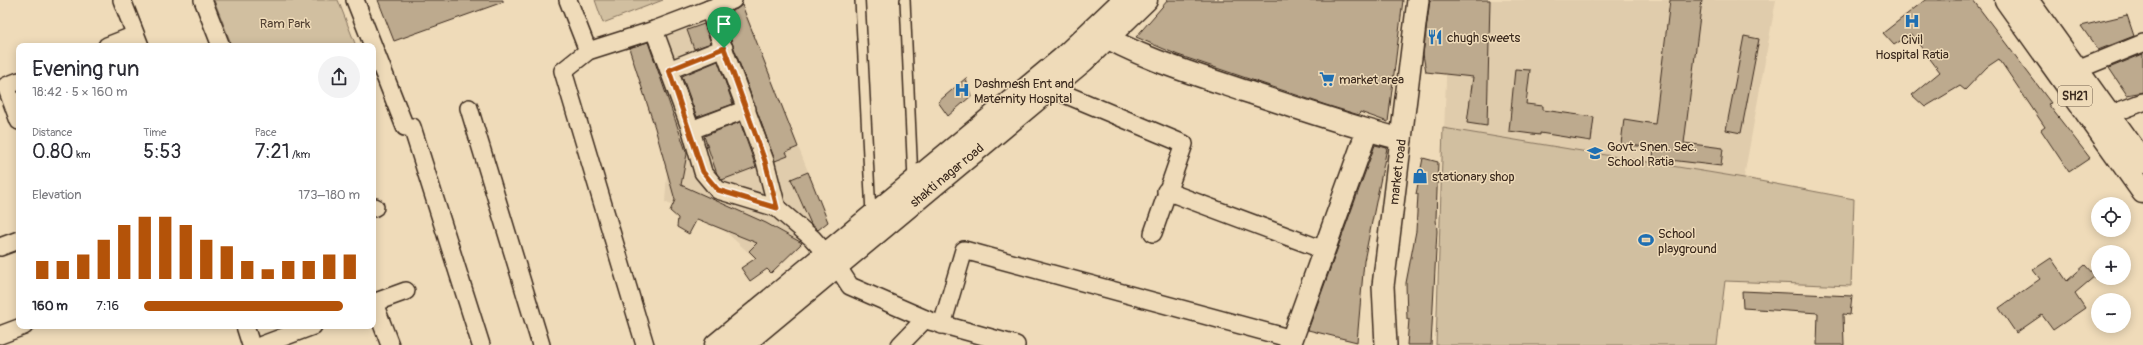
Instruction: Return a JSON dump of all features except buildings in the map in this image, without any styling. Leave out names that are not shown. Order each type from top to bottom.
[{"type":"main road","points":[[716,345],[832,260],[871,217],[1062,59],[1100,34],[1124,0]]},
{"type":"main road","name":"shakti nagar road","points":[[742,345],[832,260],[1050,88],[1100,34],[1146,0]]},
{"type":"main road","name":"SH21","points":[[2006,0],[2143,192]]},
{"type":"main road","name":"SH21","points":[[2027,0],[2143,162]]},
{"type":"street","points":[[122,0],[138,40],[122,43]]},
{"type":"street","points":[[203,0],[220,43]]},
{"type":"street","points":[[355,0],[369,43]]},
{"type":"street","points":[[568,0],[588,51]]},
{"type":"street","points":[[645,345],[564,71],[588,51],[654,30],[733,0]]},
{"type":"street","name":"market road","points":[[1386,345],[1383,286],[1418,0]]},
{"type":"street","points":[[709,9],[765,161],[777,208]]},
{"type":"street","points":[[654,30],[691,130],[703,172],[718,190],[777,208],[812,238],[832,260],[850,286],[925,319],[1016,345]]},
{"type":"street","points":[[1100,34],[1182,70],[1367,131],[1401,139]]},
{"type":"street","points":[[2077,70],[2143,43]]},
{"type":"street","points":[[669,70],[724,48]]},
{"type":"street","points":[[377,66],[405,126],[412,127],[481,345]]},
{"type":"street","points":[[16,81],[6,86],[16,114]]},
{"type":"street","points":[[1050,88],[1184,144],[1166,191],[1153,233]]},
{"type":"street","points":[[2109,115],[2143,102]]},
{"type":"street","points":[[469,108],[541,345]]},
{"type":"street","points":[[691,130],[746,109]]},
{"type":"street","points":[[942,325],[964,250],[1291,342],[1367,131]]},
{"type":"street","points":[[1166,191],[1324,250]]},
{"type":"street","points":[[0,247],[16,241]]},
{"type":"street","points":[[376,302],[406,291]]},
{"type":"street","points":[[376,308],[390,345]]},
{"type":"street","points":[[900,345],[925,319]]},
{"type":"street","points":[[0,335],[16,329]]},
{"type":"street","points":[[245,329],[252,345]]},
{"type":"street","points":[[262,345],[305,329]]},
{"type":"lane","points":[[860,0],[871,217]]},
{"type":"lane","points":[[906,0],[913,182]]},
{"type":"shaded area","points":[[740,0],[828,222],[771,273],[726,232],[665,202],[667,173],[658,136],[626,39]]},
{"type":"shaded area","name":"Govt. Snen. Sec. School Ratia","points":[[1449,0],[1776,0],[1744,177],[1854,199],[1851,286],[1725,281],[1717,345],[1436,345]]},
{"type":"green space","name":"Ram Park","points":[[214,0],[338,0],[355,43],[231,43]]},
{"type":"green space","points":[[595,0],[663,0],[603,23]]},
{"type":"green space","name":"School playground","points":[[1443,128],[1744,178],[1854,199],[1851,286],[1725,281],[1717,345],[1436,345]]},
{"type":"place","name":"Civil Hospital Ratia","points":[[1912,21]]},
{"type":"place","name":"chugh sweets","points":[[1435,37]]},
{"type":"place","name":"market area","points":[[1327,79]]},
{"type":"place","name":"Dashmesh Ent and Maternity Hospital","points":[[962,90]]},
{"type":"place","name":"Govt. Snen. Sec. School Ratia","points":[[1595,153]]},
{"type":"place","name":"stationary shop","points":[[1420,176]]},
{"type":"place","name":"School playground","points":[[1646,240]]},
{"type":"route","points":[[724,48],[765,161],[777,208],[718,190],[703,172],[691,130],[669,70],[724,48]]}]
